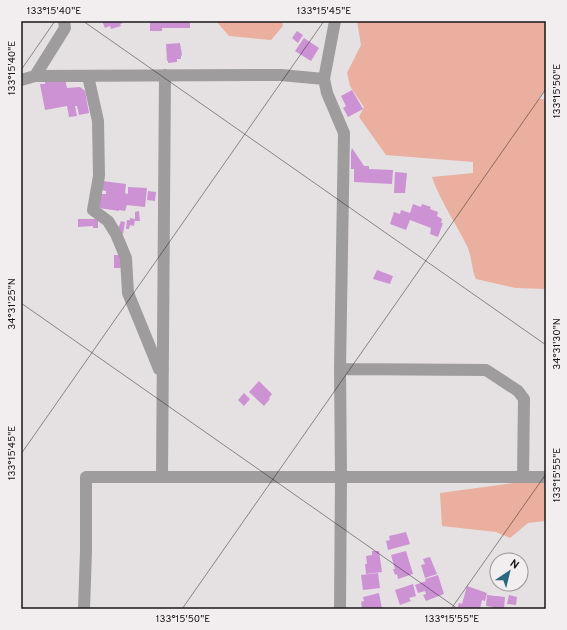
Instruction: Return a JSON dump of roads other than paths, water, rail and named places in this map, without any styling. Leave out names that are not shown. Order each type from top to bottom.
[{"type":"street","points":[[35,76],[65,28],[64,21]]},
{"type":"street","points":[[335,21],[324,80],[327,93],[344,133],[340,368],[340,609]]},
{"type":"street","points":[[21,80],[35,76],[165,75],[281,75],[324,80]]},
{"type":"street","points":[[162,477],[165,75]]},
{"type":"street","points":[[88,76],[98,121],[99,176],[93,210],[108,221],[116,234],[126,258],[128,293],[159,369],[163,369]]},
{"type":"street","points":[[340,368],[486,370],[518,391],[524,399],[523,477]]},
{"type":"street","points":[[84,609],[86,476],[546,477]]}]
